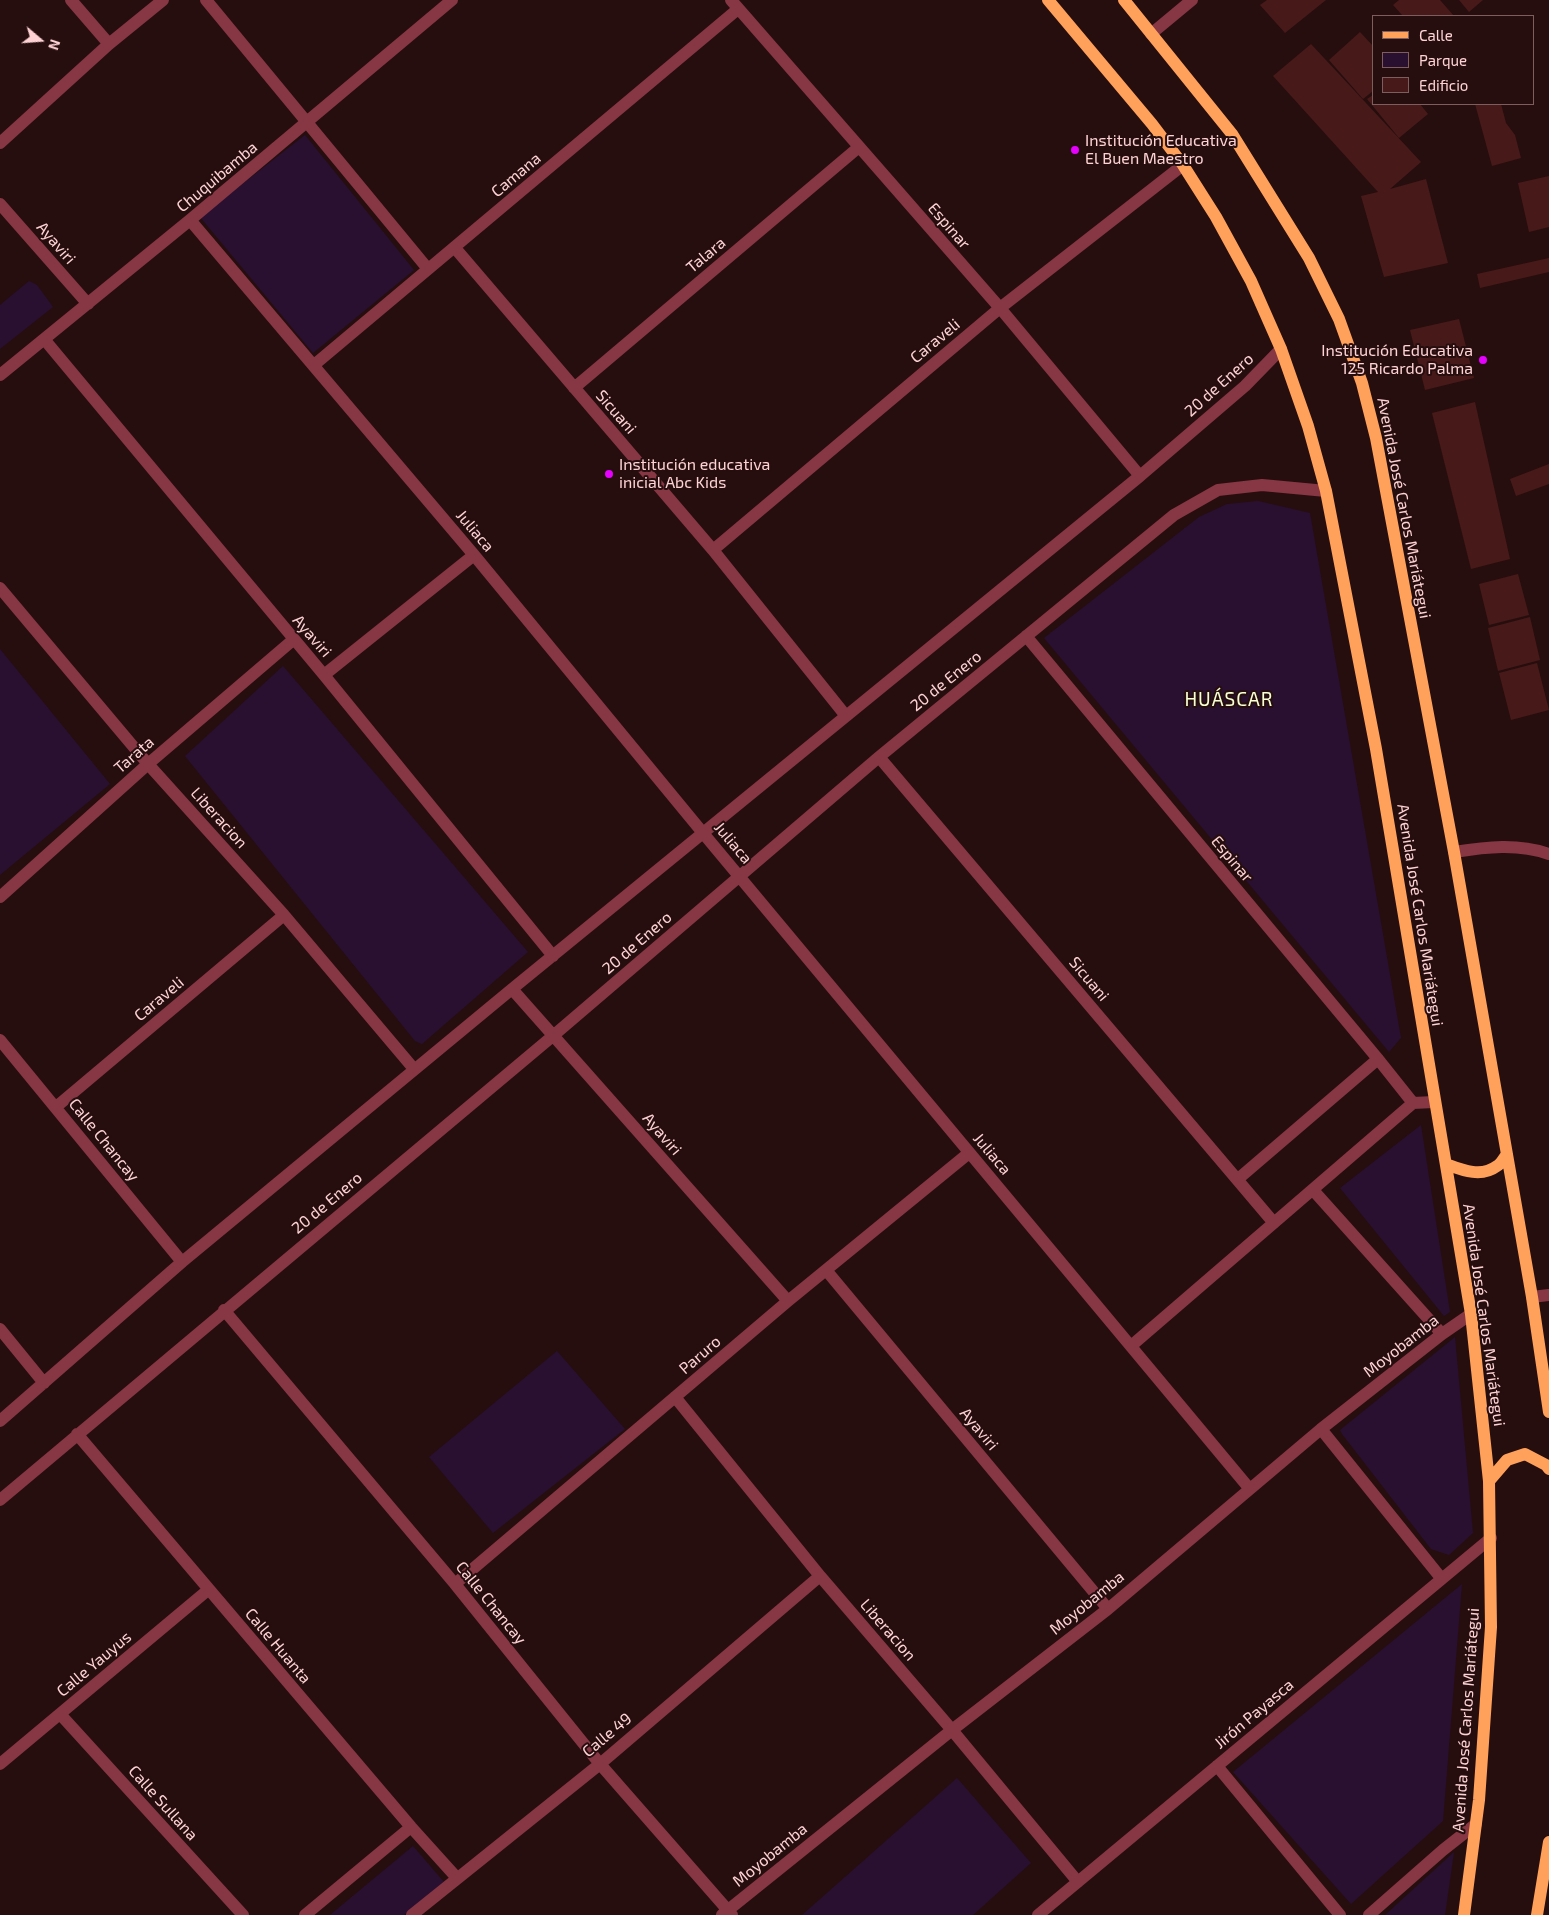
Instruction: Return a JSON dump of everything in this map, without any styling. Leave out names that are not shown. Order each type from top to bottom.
[{"type":"main road","name":"Avenida José Carlos Mariátegui","points":[[1048,0],[1183,164],[1216,217],[1251,281],[1281,349],[1308,426],[1326,491],[1376,749],[1471,1314],[1489,1481],[1491,1627],[1476,1824],[1464,1915]]},
{"type":"main road","name":"Avenida José Carlos Mariátegui","points":[[1124,0],[1232,134],[1309,258],[1339,319],[1362,384],[1376,438],[1454,852],[1532,1297],[1549,1412]]},
{"type":"main road","points":[[1446,1164],[1466,1171],[1481,1172],[1497,1166],[1507,1154]]},
{"type":"main road","points":[[1489,1481],[1508,1460],[1525,1454],[1546,1465],[1549,1469]]},
{"type":"main road","points":[[1537,1915],[1549,1842]]},
{"type":"street","points":[[71,0],[108,44]]},
{"type":"street","points":[[0,143],[108,44],[162,0]]},
{"type":"street","points":[[206,0],[428,269]]},
{"type":"street","name":"Chuquibamba","points":[[0,375],[190,220],[452,0]]},
{"type":"street","points":[[1151,34],[1192,0]]},
{"type":"street","name":"Espinar","points":[[734,5],[1000,308],[1140,476]]},
{"type":"street","name":"Camana","points":[[314,365],[455,248],[734,5]]},
{"type":"street","name":"Talara","points":[[574,388],[859,147]]},
{"type":"street","name":"Caraveli","points":[[713,550],[1000,308],[1183,164]]},
{"type":"street","name":"Ayaviri","points":[[0,204],[88,304]]},
{"type":"street","name":"Juliaca","points":[[190,220],[474,555],[1249,1488]]},
{"type":"street","name":"Sicuani","points":[[455,248],[713,550],[846,716]]},
{"type":"street","name":"Ayaviri","points":[[44,339],[324,675],[553,956]]},
{"type":"street","name":"20 de Enero","points":[[0,1421],[182,1262],[512,989],[1140,476],[1245,386],[1281,349]]},
{"type":"street","name":"20 de Enero","points":[[0,1500],[224,1310],[554,1036],[879,757],[1174,515],[1218,490],[1262,485],[1326,491]]},
{"type":"street","points":[[324,675],[474,555]]},
{"type":"street","name":"Liberacion","points":[[0,588],[148,764],[284,915],[414,1070]]},
{"type":"street","name":"Espinar","points":[[1026,636],[1378,1059],[1413,1104]]},
{"type":"street","name":"Tarata","points":[[0,897],[148,764],[293,640]]},
{"type":"street","name":"Sicuani","points":[[879,757],[1274,1223]]},
{"type":"street","points":[[1454,852],[1496,846],[1536,849],[1549,854]]},
{"type":"street","name":"Caraveli","points":[[56,1107],[284,915]]},
{"type":"street","name":"Ayaviri","points":[[512,989],[788,1301]]},
{"type":"street","name":"Calle Chancay","points":[[0,1040],[182,1262]]},
{"type":"street","points":[[1238,1179],[1378,1059]]},
{"type":"street","points":[[1132,1346],[1413,1104],[1434,1102]]},
{"type":"street","name":"Paruro","points":[[455,1584],[788,1301],[969,1153]]},
{"type":"street","points":[[1313,1190],[1442,1334]]},
{"type":"street","name":"Ayaviri","points":[[826,1270],[1108,1609]]},
{"type":"street","points":[[1532,1297],[1549,1295]]},
{"type":"street","name":"Calle Chancay","points":[[224,1310],[455,1584],[600,1764],[727,1913]]},
{"type":"street","name":"Moyobamba","points":[[727,1913],[952,1730],[1108,1609],[1321,1429],[1442,1334],[1471,1314]]},
{"type":"street","points":[[0,1329],[44,1383]]},
{"type":"street","name":"Liberacion","points":[[675,1397],[820,1576],[952,1730],[1078,1882]]},
{"type":"street","points":[[1321,1429],[1442,1578]]},
{"type":"street","name":"Calle Huanta","points":[[77,1434],[208,1590],[457,1878]]},
{"type":"street","name":"Jirón Payasca","points":[[1038,1915],[1491,1538]]},
{"type":"street","name":"Calle 49","points":[[412,1915],[600,1764],[820,1576]]},
{"type":"street","name":"Calle Yauyus","points":[[0,1764],[208,1590]]},
{"type":"street","name":"Calle Sullana","points":[[60,1714],[243,1915]]},
{"type":"street","points":[[1217,1766],[1340,1915]]},
{"type":"street","points":[[1369,1915],[1443,1850],[1476,1824]]},
{"type":"street","points":[[305,1915],[411,1827]]},
{"type":"green space","points":[[305,135],[414,270],[313,353],[200,217]]},
{"type":"green space","points":[[29,281],[37,285],[53,307],[0,349],[0,305]]},
{"type":"green space","points":[[1258,501],[1310,513],[1401,1038],[1389,1052],[1044,638],[1199,517],[1227,504]]},
{"type":"green space","points":[[0,649],[110,784],[0,875]]},
{"type":"green space","points":[[283,666],[528,952],[422,1044],[415,1041],[185,756]]},
{"type":"green space","points":[[1421,1125],[1450,1312],[1444,1316],[1340,1188]]},
{"type":"green space","points":[[1455,1337],[1473,1533],[1449,1555],[1431,1549],[1340,1430]]},
{"type":"green space","points":[[557,1351],[625,1429],[493,1533],[429,1457]]},
{"type":"green space","points":[[1462,1584],[1443,1821],[1351,1904],[1233,1772]]},
{"type":"green space","points":[[957,1778],[1031,1863],[973,1915],[802,1915]]},
{"type":"green space","points":[[413,1846],[444,1882],[404,1915],[330,1915]]},
{"type":"green space","points":[[1454,1852],[1445,1915],[1385,1915]]},
{"type":"building","points":[[1267,0],[1326,0],[1285,33],[1260,5]]},
{"type":"building","points":[[1399,0],[1440,0],[1453,15],[1402,15],[1393,5]]},
{"type":"building","points":[[1459,0],[1483,0],[1469,12]]},
{"type":"building","points":[[1360,32],[1372,45],[1372,92],[1363,99],[1329,60]]},
{"type":"building","points":[[1311,44],[1421,162],[1390,189],[1426,179],[1448,263],[1384,277],[1361,196],[1378,192],[1273,76]]},
{"type":"building","points":[[1372,96],[1372,105],[1421,105],[1428,114],[1399,138],[1367,99]]},
{"type":"building","points":[[1475,105],[1501,105],[1506,123],[1515,135],[1521,158],[1492,166]]},
{"type":"building","points":[[1549,176],[1549,227],[1529,232],[1518,183]]},
{"type":"building","points":[[1549,258],[1549,272],[1480,288],[1477,274]]},
{"type":"building","points":[[1459,319],[1474,378],[1425,390],[1410,330]]},
{"type":"building","points":[[1475,402],[1510,559],[1471,569],[1432,413]]},
{"type":"building","points":[[1549,464],[1549,484],[1516,496],[1510,479]]},
{"type":"building","points":[[1518,574],[1529,615],[1489,625],[1479,584]]},
{"type":"building","points":[[1530,617],[1540,660],[1498,671],[1488,628]]},
{"type":"building","points":[[1537,663],[1549,710],[1511,720],[1499,673]]},
{"type":"place","name":"Institución Educativa El Buen Maestro","points":[[1075,150]]},
{"type":"place","name":"Institución Educativa 125 Ricardo Palma","points":[[1483,360]]},
{"type":"place","name":"Institución educativa inicial Abc Kids","points":[[609,474]]},
{"type":"district","name":"HUÁSCAR","points":[[1229,700]]}]
